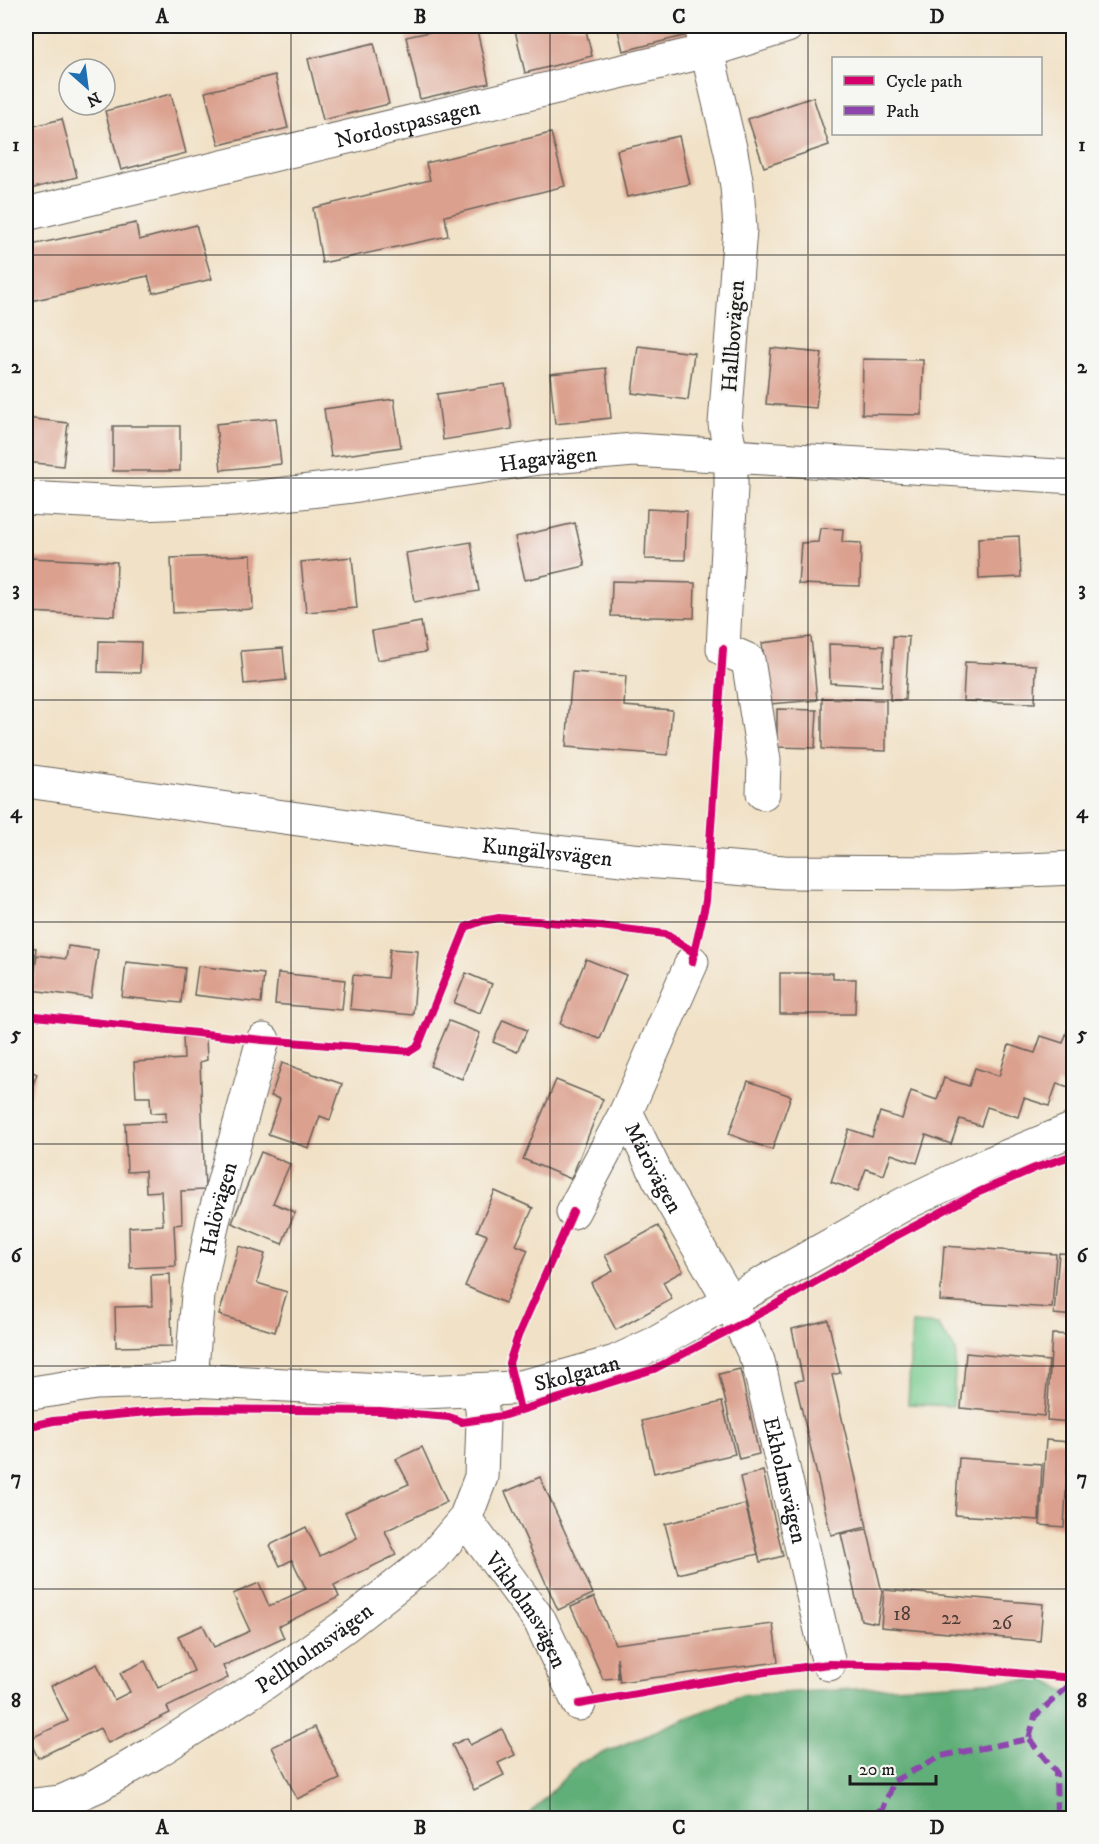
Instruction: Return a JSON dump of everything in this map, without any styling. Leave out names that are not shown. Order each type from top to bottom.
[{"type":"street","name":"Nordostpassagen","points":[[26,214],[704,38],[787,26]]},
{"type":"street","name":"Hallbovägen","points":[[704,38],[731,152],[737,186],[740,229],[725,424],[731,456],[723,650],[748,660],[764,760],[763,793]]},
{"type":"street","name":"Hagavägen","points":[[26,498],[141,504],[233,500],[352,486],[550,457],[634,450],[1074,477]]},
{"type":"street","name":"Kungälvsvägen","points":[[26,781],[478,844],[643,861],[784,872],[953,873],[1074,868]]},
{"type":"street","name":"Märövägen","points":[[692,962],[626,1112],[658,1177],[730,1302]]},
{"type":"street","name":"Halövägen","points":[[191,1380],[198,1295],[211,1231],[263,1040]]},
{"type":"street","points":[[573,1212],[626,1112]]},
{"type":"street","name":"Skolgatan","points":[[26,1394],[96,1383],[191,1380],[422,1392],[515,1388],[615,1362],[658,1342],[904,1204],[986,1165],[1071,1135]]},
{"type":"street","name":"Ekholmsvägen","points":[[730,1302],[758,1361],[829,1664]]},
{"type":"street","name":"Pellholmsvägen","points":[[26,1806],[61,1802],[97,1786],[154,1754],[263,1684],[345,1626],[433,1557],[465,1520],[481,1477],[483,1420],[480,1390]]},
{"type":"street","name":"Vikholmsvägen","points":[[465,1520],[540,1621],[579,1704]]},
{"type":"green space","points":[[912,1323],[938,1325],[956,1351],[953,1406],[908,1404]]},
{"type":"green space","points":[[1044,1679],[1073,1696],[1073,1818],[526,1818],[579,1763],[742,1695]]},
{"type":"building","points":[[458,26],[476,26],[489,83],[420,99],[406,37]]},
{"type":"building","points":[[514,26],[585,26],[592,56],[525,73]]},
{"type":"building","points":[[617,26],[690,26],[692,34],[623,51]]},
{"type":"building","points":[[374,43],[389,104],[323,120],[308,59]]},
{"type":"building","points":[[275,75],[288,128],[219,145],[205,92]]},
{"type":"building","points":[[171,94],[186,153],[121,170],[107,117],[117,117],[117,108]]},
{"type":"building","points":[[813,97],[829,145],[764,167],[748,119]]},
{"type":"building","points":[[62,119],[77,177],[26,190],[26,128]]},
{"type":"building","points":[[551,133],[565,186],[445,216],[448,236],[322,263],[313,208],[430,180],[426,163]]},
{"type":"building","points":[[679,136],[690,184],[627,197],[617,150]]},
{"type":"building","points":[[136,223],[139,240],[196,225],[212,279],[153,293],[148,276],[30,301],[26,287],[26,246]]},
{"type":"building","points":[[638,346],[694,353],[688,400],[632,393]]},
{"type":"building","points":[[771,348],[822,353],[816,408],[766,404]]},
{"type":"building","points":[[863,359],[923,360],[922,415],[862,414]]},
{"type":"building","points":[[606,368],[611,418],[555,424],[550,374]]},
{"type":"building","points":[[505,384],[512,429],[443,440],[437,394]]},
{"type":"building","points":[[394,399],[401,447],[331,457],[324,409]]},
{"type":"building","points":[[26,418],[68,423],[63,466],[26,462]]},
{"type":"building","points":[[276,418],[281,464],[221,470],[216,424]]},
{"type":"building","points":[[113,426],[180,426],[180,471],[113,471]]},
{"type":"building","points":[[647,509],[687,511],[685,560],[645,559]]},
{"type":"building","points":[[575,523],[585,566],[525,580],[515,537]]},
{"type":"building","points":[[820,528],[843,529],[842,542],[861,543],[860,586],[798,584],[801,543],[818,542]]},
{"type":"building","points":[[1019,536],[1021,577],[979,579],[978,538]]},
{"type":"building","points":[[471,542],[479,591],[414,602],[406,553]]},
{"type":"building","points":[[251,555],[253,609],[173,613],[171,558]]},
{"type":"building","points":[[352,557],[357,608],[306,612],[301,562]]},
{"type":"building","points":[[31,558],[117,562],[115,616],[28,612]]},
{"type":"building","points":[[612,581],[695,583],[694,618],[611,616]]},
{"type":"building","points":[[421,622],[426,652],[377,660],[372,631]]},
{"type":"building","points":[[893,636],[909,637],[905,700],[890,700]]},
{"type":"building","points":[[811,637],[817,700],[770,704],[762,643]]},
{"type":"building","points":[[99,641],[141,642],[140,673],[98,672]]},
{"type":"building","points":[[829,644],[884,646],[882,686],[830,683]]},
{"type":"building","points":[[283,648],[286,680],[244,684],[241,651]]},
{"type":"building","points":[[965,662],[1036,665],[1035,703],[963,701]]},
{"type":"building","points":[[572,672],[626,676],[624,706],[672,710],[668,755],[566,747]]},
{"type":"building","points":[[822,698],[886,700],[886,751],[822,749]]},
{"type":"building","points":[[777,709],[817,710],[815,748],[777,747]]},
{"type":"building","points":[[68,946],[98,950],[91,998],[32,990],[37,955],[66,959]]},
{"type":"building","points":[[26,947],[36,948],[32,981],[26,980]]},
{"type":"building","points":[[390,949],[418,951],[413,1015],[350,1009],[353,975],[387,978]]},
{"type":"building","points":[[586,959],[626,975],[600,1039],[560,1024]]},
{"type":"building","points":[[126,962],[185,968],[181,1003],[122,997]]},
{"type":"building","points":[[198,966],[264,974],[261,1003],[194,995]]},
{"type":"building","points":[[278,973],[345,980],[342,1010],[275,1004]]},
{"type":"building","points":[[466,973],[492,984],[480,1013],[454,1003]]},
{"type":"building","points":[[780,973],[833,973],[833,979],[856,979],[855,1014],[780,1014]]},
{"type":"building","points":[[503,1020],[527,1030],[517,1052],[493,1042]]},
{"type":"building","points":[[449,1021],[480,1033],[462,1079],[430,1066]]},
{"type":"building","points":[[1070,1023],[1074,1024],[1074,1089],[1057,1083],[1049,1106],[1024,1098],[1018,1117],[987,1107],[981,1126],[960,1119],[951,1144],[926,1135],[917,1163],[891,1154],[884,1175],[866,1169],[858,1191],[831,1182],[849,1129],[872,1137],[880,1112],[902,1119],[911,1091],[937,1100],[944,1078],[969,1086],[975,1068],[999,1076],[1009,1045],[1035,1053],[1041,1036],[1063,1043]]},
{"type":"building","points":[[206,1036],[207,1060],[200,1062],[205,1190],[181,1191],[182,1224],[174,1225],[176,1266],[130,1268],[129,1227],[163,1225],[161,1191],[146,1192],[145,1171],[127,1172],[125,1123],[166,1121],[166,1112],[151,1113],[150,1097],[136,1097],[134,1062],[184,1059],[183,1037]]},
{"type":"building","points":[[282,1063],[342,1084],[330,1120],[320,1116],[309,1148],[268,1134],[280,1099],[271,1096]]},
{"type":"building","points":[[26,1069],[37,1074],[26,1103]]},
{"type":"building","points":[[556,1080],[603,1099],[571,1179],[523,1159]]},
{"type":"building","points":[[748,1081],[791,1096],[772,1150],[729,1134]]},
{"type":"building","points":[[261,1152],[290,1164],[273,1203],[295,1212],[282,1244],[232,1223]]},
{"type":"building","points":[[495,1191],[533,1208],[516,1245],[528,1250],[505,1303],[465,1286],[487,1235],[477,1231]]},
{"type":"building","points":[[658,1226],[683,1271],[663,1282],[672,1299],[616,1330],[591,1283],[613,1271],[605,1255]]},
{"type":"building","points":[[239,1246],[265,1254],[257,1283],[287,1292],[275,1332],[219,1315]]},
{"type":"building","points":[[944,1246],[1056,1254],[1052,1308],[940,1301]]},
{"type":"building","points":[[1059,1253],[1074,1254],[1074,1316],[1054,1314]]},
{"type":"building","points":[[170,1274],[172,1346],[116,1347],[115,1307],[152,1306],[151,1275]]},
{"type":"building","points":[[828,1320],[840,1373],[832,1375],[867,1527],[831,1535],[795,1381],[803,1380],[792,1329]]},
{"type":"building","points":[[1052,1334],[1074,1335],[1070,1422],[1047,1420]]},
{"type":"building","points":[[966,1353],[1049,1361],[1044,1416],[961,1408]]},
{"type":"building","points":[[740,1369],[759,1454],[739,1459],[719,1374]]},
{"type":"building","points":[[722,1402],[735,1454],[654,1473],[642,1421]]},
{"type":"building","points":[[1046,1440],[1069,1442],[1064,1527],[1040,1525]]},
{"type":"building","points":[[422,1447],[447,1502],[385,1531],[396,1555],[334,1585],[339,1597],[279,1626],[284,1638],[223,1666],[228,1678],[167,1707],[170,1713],[108,1743],[100,1728],[38,1758],[29,1739],[68,1721],[51,1686],[97,1664],[114,1700],[130,1692],[120,1673],[145,1661],[158,1688],[194,1671],[178,1636],[203,1625],[214,1647],[250,1631],[233,1594],[259,1583],[269,1606],[306,1589],[292,1560],[280,1566],[270,1545],[306,1527],[320,1556],[357,1538],[345,1512],[409,1484],[396,1459]]},
{"type":"building","points":[[959,1458],[1042,1464],[1039,1520],[955,1515]]},
{"type":"building","points":[[763,1471],[783,1556],[760,1562],[740,1477]]},
{"type":"building","points":[[540,1477],[593,1594],[558,1610],[505,1492]]},
{"type":"building","points":[[745,1504],[758,1554],[678,1574],[665,1524]]},
{"type":"building","points":[[867,1529],[882,1592],[877,1623],[861,1620],[841,1534]]},
{"type":"building","points":[[884,1590],[1043,1604],[1040,1641],[881,1627]]},
{"type":"building","points":[[594,1597],[615,1644],[773,1624],[778,1662],[620,1682],[617,1657],[618,1678],[603,1679],[571,1607]]},
{"type":"building","points":[[315,1727],[340,1779],[297,1799],[272,1747]]},
{"type":"building","points":[[502,1729],[515,1755],[498,1763],[504,1775],[474,1790],[452,1745],[467,1738],[470,1745]]},
{"type":"marked path","points":[[861,1818],[883,1809],[894,1781],[941,1756],[1029,1739],[1035,1716],[1074,1681]]},
{"type":"marked path","points":[[1029,1739],[1056,1772],[1057,1818]]},
{"type":"cycle path","points":[[692,962],[706,901],[723,649]]},
{"type":"cycle path","points":[[26,1015],[263,1040],[410,1051],[418,1046],[466,927],[482,921],[499,918],[665,934],[695,953]]},
{"type":"cycle path","points":[[26,1427],[53,1421],[202,1409],[380,1411],[449,1417],[462,1422],[502,1416],[654,1369],[741,1324],[892,1238],[979,1192],[1035,1168],[1074,1155]]},
{"type":"cycle path","points":[[520,1410],[509,1363],[518,1336],[573,1212]]},
{"type":"cycle path","points":[[579,1704],[765,1672],[829,1664],[946,1667],[1074,1678]]}]
